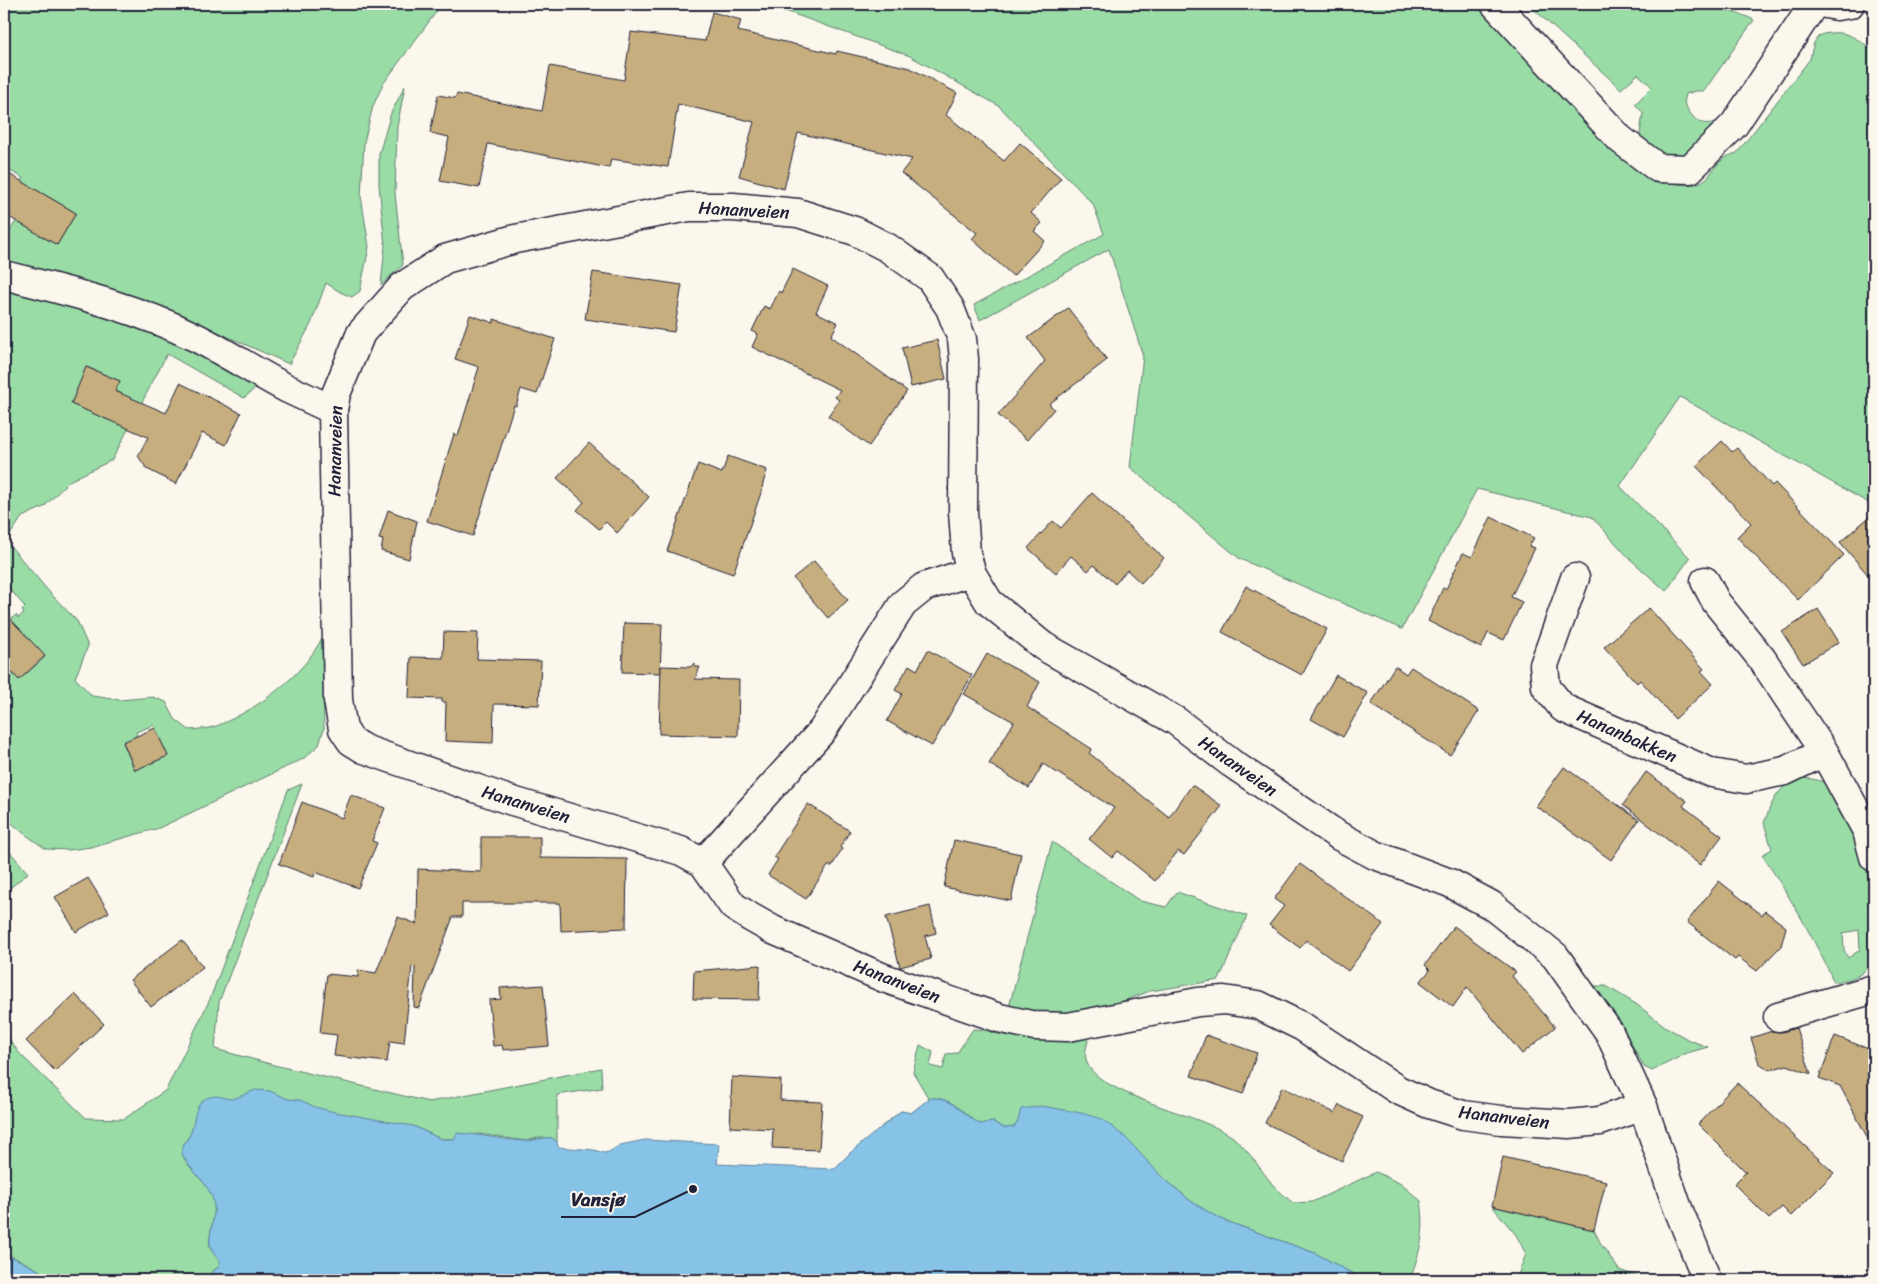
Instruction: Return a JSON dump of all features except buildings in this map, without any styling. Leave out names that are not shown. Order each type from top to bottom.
[{"type":"street","points":[[1495,4],[1620,139],[1658,168],[1690,168],[1734,125],[1814,4]]},
{"type":"street","points":[[1826,4],[1837,6],[1850,4]]},
{"type":"street","name":"Hananveien","points":[[1643,1106],[1600,1121],[1569,1124],[1501,1120],[1463,1115],[1429,1104],[1398,1090],[1302,1027],[1258,1005],[1224,1000],[1198,1002],[1068,1027],[1035,1026],[999,1018],[884,978],[750,918],[733,906],[702,863],[681,851],[509,800],[364,749],[351,741],[343,729],[338,700],[333,410],[336,394],[361,333],[402,287],[445,259],[514,239],[689,207],[733,207],[798,213],[855,231],[888,248],[930,278],[950,308],[962,339],[964,358],[963,512],[966,553],[972,574],[989,602],[1043,646],[1176,721],[1231,763],[1339,836],[1375,855],[1450,883],[1491,905],[1555,956],[1609,1032],[1643,1106],[1676,1206],[1707,1280]]},
{"type":"street","points":[[4,275],[98,299],[144,315],[194,337],[287,388],[333,410]]},
{"type":"street","points":[[702,863],[822,731],[903,604],[924,587],[960,575],[972,574]]},
{"type":"street","name":"Hananbakken","points":[[1575,578],[1544,665],[1546,688],[1563,708],[1712,773],[1746,779],[1785,771],[1824,752]]},
{"type":"street","points":[[1706,581],[1716,602],[1762,660],[1824,752],[1870,832],[1874,857]]},
{"type":"street","points":[[1778,1017],[1874,989]]},
{"type":"green space","points":[[4,4],[442,4],[383,84],[373,106],[364,142],[361,196],[369,247],[360,291],[352,297],[326,283],[311,324],[289,364],[186,318],[4,267],[4,235],[7,236],[16,221],[57,245],[76,213],[21,181],[23,178],[7,169],[4,175]]},
{"type":"green space","points":[[766,4],[1479,4],[1624,159],[1653,176],[1676,184],[1688,185],[1698,183],[1707,178],[1721,161],[1737,153],[1810,59],[1814,43],[1819,36],[1826,33],[1849,35],[1874,51],[1874,506],[1680,397],[1620,486],[1690,558],[1666,591],[1630,559],[1592,517],[1477,489],[1402,629],[1240,559],[1130,467],[1143,356],[1109,249],[980,320],[974,305],[1104,234],[1093,204],[999,106],[910,56]]},
{"type":"green space","points":[[1528,4],[1710,4],[1754,20],[1704,91],[1686,94],[1684,103],[1696,120],[1711,123],[1726,118],[1692,155],[1667,154],[1649,150],[1639,141],[1643,113],[1635,104],[1652,87],[1638,74],[1621,89]]},
{"type":"green space","points":[[405,86],[397,127],[395,194],[403,265],[381,285],[385,246],[379,185],[379,154],[391,113]]},
{"type":"green space","points":[[4,286],[116,317],[173,340],[260,384],[244,398],[167,354],[112,460],[69,481],[44,507],[22,517],[6,541],[50,593],[77,621],[88,646],[75,678],[92,696],[120,700],[153,697],[166,702],[175,719],[189,730],[208,728],[219,725],[249,710],[292,678],[314,652],[322,638],[324,728],[319,745],[303,759],[159,828],[91,847],[69,850],[46,849],[4,816],[4,625],[16,615],[18,618],[24,613],[22,610],[25,607],[4,582]],"holes":[[[87,367],[120,381],[115,391],[123,394],[111,421],[71,404]],[[32,642],[45,657],[19,680],[6,666]],[[154,725],[167,756],[135,770],[123,743],[137,736],[136,732]]]},
{"type":"green space","points":[[1801,778],[1820,781],[1830,786],[1844,809],[1864,858],[1872,908],[1873,957],[1863,972],[1847,980],[1834,982],[1801,917],[1762,855],[1772,849],[1764,823],[1778,793],[1789,782]],"holes":[[[1859,930],[1860,950],[1848,958],[1844,950],[1843,933]]]},
{"type":"green space","points":[[302,784],[219,1002],[215,1049],[429,1102],[601,1068],[602,1088],[557,1095],[557,1142],[552,1138],[538,1138],[526,1141],[479,1134],[454,1139],[441,1139],[413,1126],[190,1135],[182,1147],[182,1152],[187,1163],[207,1187],[215,1207],[209,1243],[211,1250],[220,1261],[219,1267],[213,1271],[207,1280],[51,1280],[36,1269],[4,1253],[4,1068],[9,1063],[4,1058],[4,1032],[20,1054],[86,1118],[124,1119],[166,1090],[210,999],[288,790]]},
{"type":"green space","points":[[1052,842],[1140,901],[1166,907],[1177,892],[1247,916],[1219,980],[1150,991],[1086,1015],[1050,1015],[1009,1007]]},
{"type":"green space","points":[[4,845],[28,873],[4,893]]},
{"type":"green space","points":[[1594,986],[1606,986],[1636,1004],[1666,1027],[1689,1040],[1708,1047],[1687,1053],[1652,1071],[1644,1067],[1623,1028]]},
{"type":"green space","points":[[973,1029],[1024,1037],[1089,1036],[1086,1059],[1093,1072],[1107,1083],[1128,1093],[1219,1129],[1234,1138],[1250,1154],[1273,1185],[1293,1203],[1312,1202],[1376,1172],[1401,1184],[1421,1201],[1423,1223],[1421,1242],[1410,1280],[1364,1280],[1315,1253],[1220,1219],[1192,1202],[1161,1176],[1144,1158],[1004,1128],[993,1122],[980,1124],[949,1102],[934,1098],[934,1109],[881,1127],[901,1111],[911,1113],[929,1099],[913,1072],[920,1045],[933,1052],[930,1066],[943,1069],[946,1054],[957,1053]]},
{"type":"green space","points":[[1492,1206],[1594,1230],[1619,1270],[1648,1280],[1516,1280],[1526,1254],[1516,1235]]},
{"type":"water","points":[[256,1090],[270,1091],[288,1099],[300,1100],[330,1111],[413,1126],[441,1139],[454,1139],[457,1133],[524,1141],[552,1138],[557,1142],[558,1147],[594,1150],[604,1153],[620,1145],[645,1140],[719,1144],[717,1164],[834,1169],[850,1153],[901,1111],[911,1113],[930,1098],[938,1098],[951,1103],[980,1124],[993,1122],[1004,1128],[1014,1127],[1018,1121],[1021,1109],[1042,1106],[1102,1119],[1125,1137],[1161,1176],[1192,1202],[1220,1219],[1315,1253],[1364,1280],[207,1280],[213,1271],[219,1267],[220,1261],[212,1252],[210,1243],[214,1212],[213,1200],[207,1188],[186,1162],[182,1149],[190,1135],[197,1108],[204,1100],[217,1096],[231,1099]]},
{"type":"water","points":[[4,1253],[36,1269],[51,1280],[4,1280]]},
{"type":"place","name":"Vansjø","points":[[693,1189]]}]
